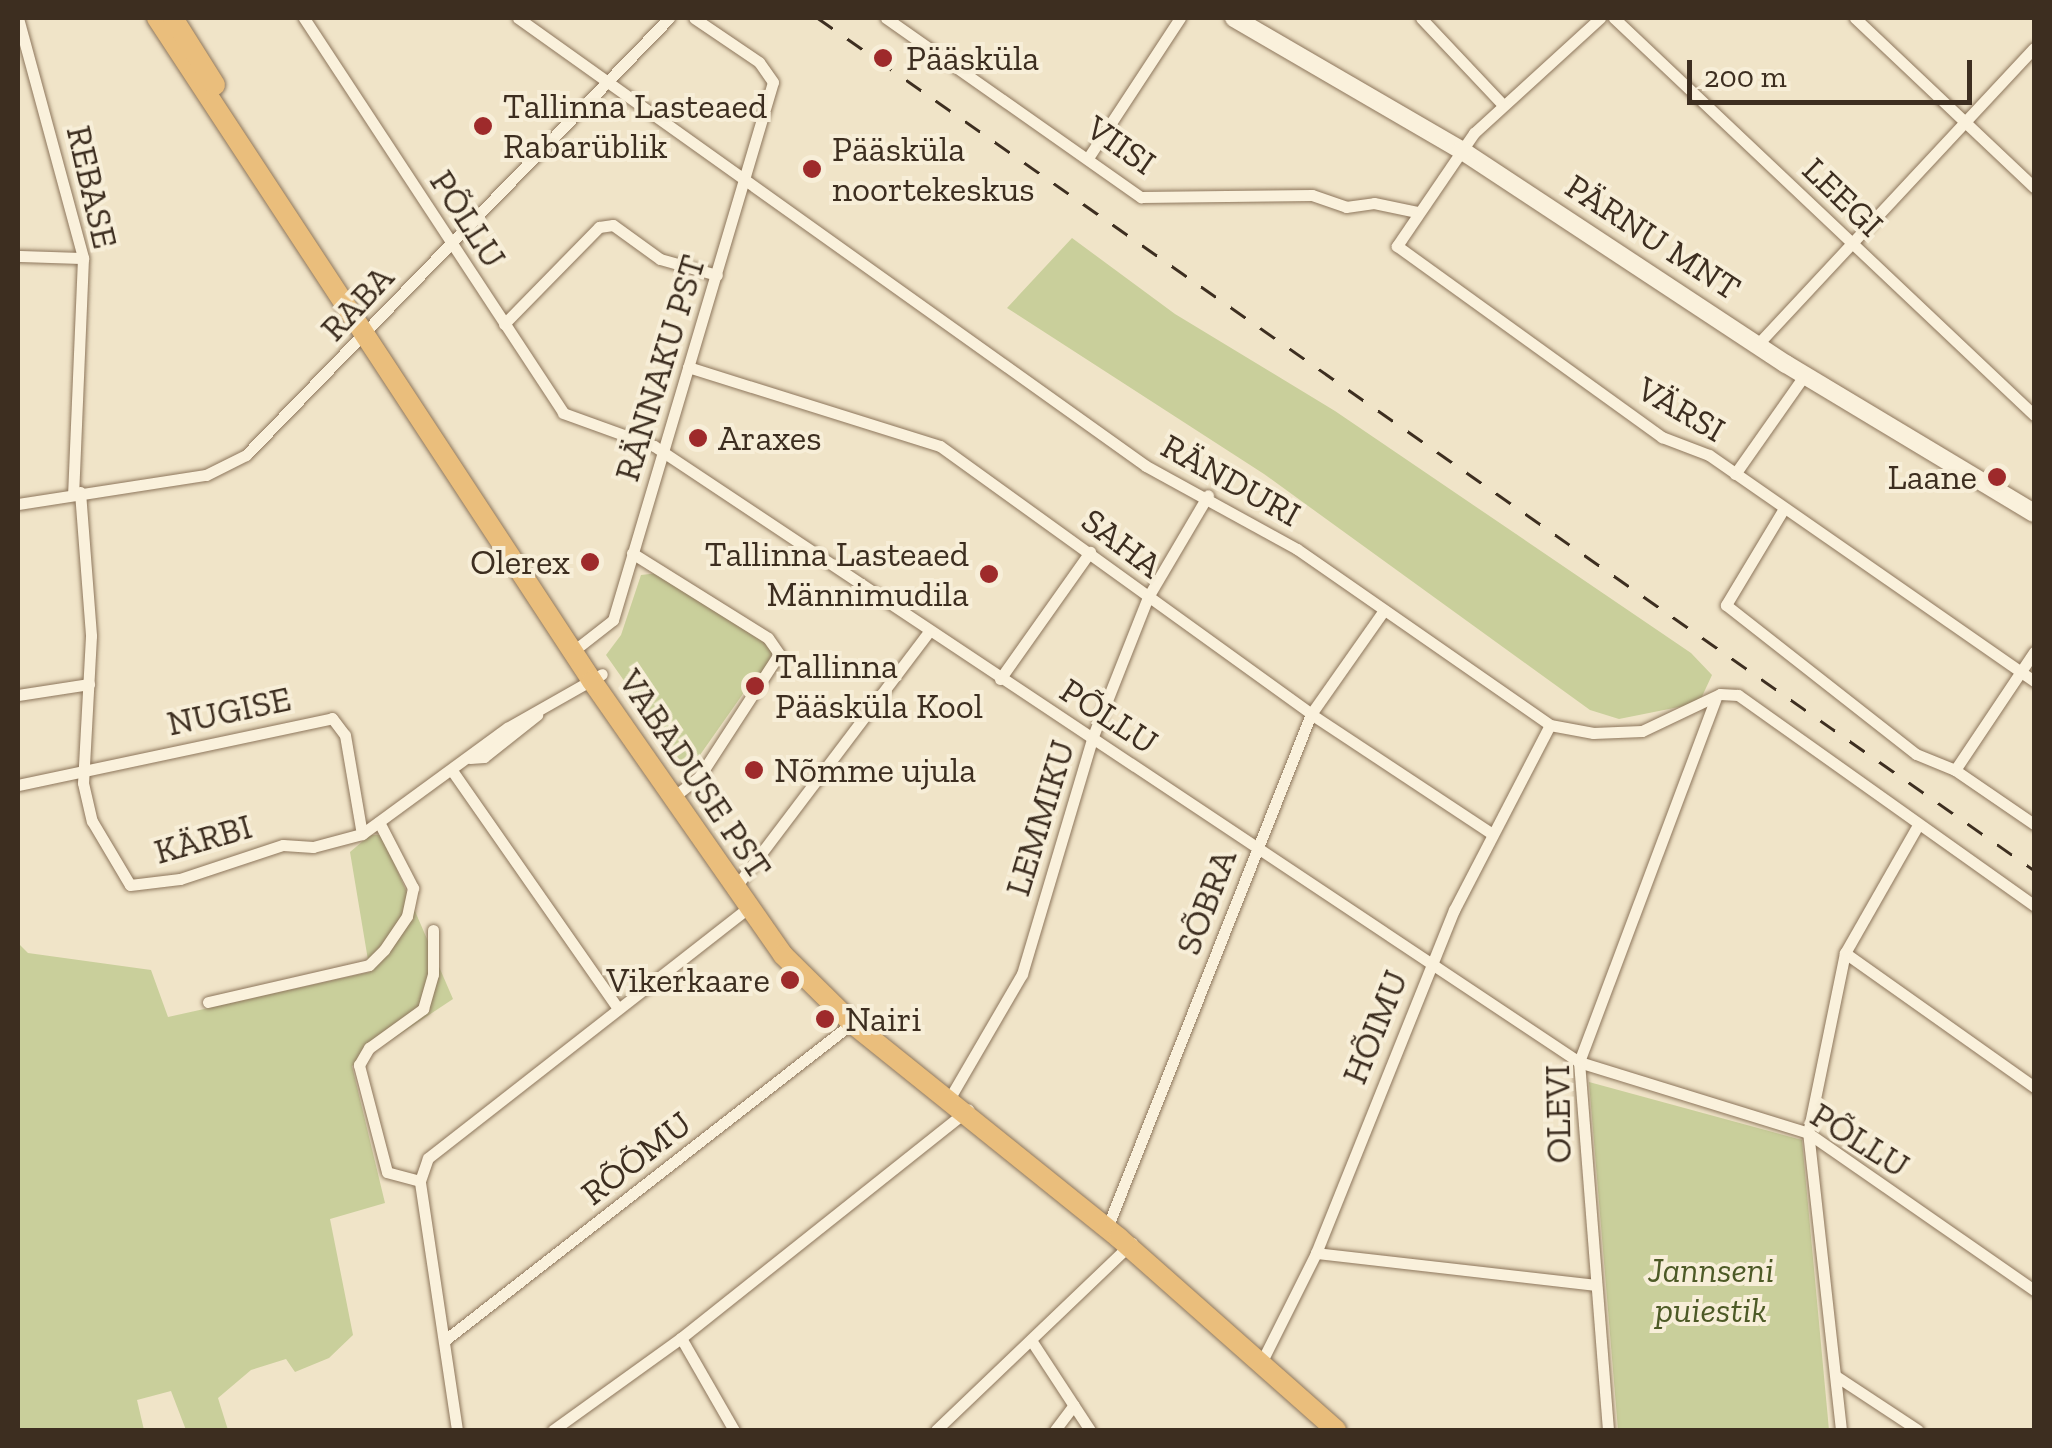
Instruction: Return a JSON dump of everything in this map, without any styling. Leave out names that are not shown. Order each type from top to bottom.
[{"type":"highway","name":"VABADUSE PST","points":[[157,18],[752,905],[856,1020],[1132,1243],[1350,1430]]},
{"type":"highway","name":"VABADUSE PST","points":[[173,18],[369,331]]},
{"type":"highway","name":"VABADUSE PST","points":[[676,795],[741,880],[752,905]]},
{"type":"highway","name":"VABADUSE PST","points":[[1132,1243],[1336,1430]]},
{"type":"main road","name":"PÄRNU MNT","points":[[1234,18],[1462,150],[1804,376],[2033,509]]},
{"type":"street","name":"REBASE","points":[[18,18],[83,258],[76,492]]},
{"type":"street","name":"PÕLLU","points":[[304,18],[563,413],[663,452],[1256,848],[1432,959],[1579,1062],[1808,1132],[2034,1290]]},
{"type":"street","points":[[518,18],[746,181]]},
{"type":"street","name":"RABA","points":[[18,504],[206,474],[232,463],[369,331],[668,18]]},
{"type":"street","name":"RÄNNAKU PST","points":[[578,648],[613,620],[774,82],[759,62],[694,18]]},
{"type":"street","name":"VIISI","points":[[886,18],[1152,200],[1312,195],[1346,207],[1374,203],[1417,212]]},
{"type":"street","points":[[1088,158],[1180,18]]},
{"type":"street","points":[[1421,18],[1502,105]]},
{"type":"street","name":"VÄRSI","points":[[1600,18],[1502,105],[1462,150],[1397,246],[1662,437],[1709,455],[2034,681]]},
{"type":"street","name":"LEEGI","points":[[1614,18],[2034,414]]},
{"type":"street","points":[[1855,18],[2034,188]]},
{"type":"street","points":[[1757,345],[2034,48]]},
{"type":"street","name":"RÄNDURI","points":[[746,181],[1146,466],[1208,495],[1550,724],[1593,732],[1642,731],[1715,700]]},
{"type":"street","points":[[504,324],[599,227],[614,225],[660,260],[717,275]]},
{"type":"street","points":[[18,256],[83,258]]},
{"type":"street","name":"SAHA","points":[[688,367],[940,446],[1311,714],[1489,832]]},
{"type":"street","points":[[1735,474],[1804,376]]},
{"type":"street","name":"KÄRBI","points":[[76,492],[89,684],[83,771],[92,822],[130,886],[180,879],[283,845],[313,847],[362,834],[379,822]]},
{"type":"street","name":"LEMMIKU","points":[[552,1430],[681,1338],[959,1104],[1022,974],[1093,736],[1148,597],[1208,495]]},
{"type":"street","points":[[1783,510],[1726,605],[1916,754],[1955,770],[2034,824]]},
{"type":"street","points":[[1000,679],[1090,552]]},
{"type":"street","points":[[632,554],[768,638],[779,654],[699,777],[676,795]]},
{"type":"street","name":"SÕBRA","points":[[1109,1224],[1311,714],[1384,610]]},
{"type":"street","points":[[741,880],[930,630]]},
{"type":"street","points":[[1955,770],[2034,652]]},
{"type":"street","points":[[208,1002],[369,965],[406,916],[414,888],[379,822],[470,758],[484,757],[537,715],[597,678]]},
{"type":"street","points":[[18,695],[89,684]]},
{"type":"street","points":[[1715,700],[1738,696],[2034,906]]},
{"type":"street","name":"OLEVI","points":[[1608,1430],[1579,1062],[1715,700]]},
{"type":"street","name":"NUGISE","points":[[18,785],[332,718],[345,735],[362,834]]},
{"type":"street","name":"HÕIMU","points":[[1265,1355],[1316,1252],[1432,959],[1489,832],[1550,724]]},
{"type":"street","points":[[453,772],[617,1007]]},
{"type":"street","points":[[1841,1430],[1808,1132],[1845,953],[1918,824]]},
{"type":"street","points":[[457,1430],[420,1181],[428,1158],[752,905]]},
{"type":"street","points":[[420,1181],[397,1180],[387,1172],[359,1064],[369,1048],[423,1009],[434,974],[433,930]]},
{"type":"street","points":[[1845,953],[2034,1087]]},
{"type":"street","name":"RÕÕMU","points":[[445,1340],[856,1020]]},
{"type":"street","points":[[936,1430],[1132,1243]]},
{"type":"street","points":[[1316,1252],[1595,1285]]},
{"type":"street","points":[[681,1338],[734,1430]]},
{"type":"street","points":[[1031,1340],[1090,1430]]},
{"type":"street","points":[[1836,1376],[1918,1430]]},
{"type":"street","points":[[1055,1430],[1074,1406]]},
{"type":"green space","points":[[1072,238],[1175,314],[1335,411],[1691,653],[1712,675],[1699,703],[1619,719],[1590,710],[1264,474],[1007,308]]},
{"type":"green space","points":[[658,573],[774,649],[758,685],[752,681],[688,772],[606,655],[621,635],[641,575]]},
{"type":"green space","points":[[370,835],[382,835],[453,999],[352,1066],[385,1203],[330,1219],[353,1335],[329,1358],[295,1372],[286,1359],[251,1370],[218,1398],[228,1430],[186,1430],[171,1391],[137,1400],[144,1430],[18,1430],[18,943],[28,953],[151,970],[168,1017],[370,972],[350,852]]},
{"type":"green space","name":"Jannseni puiestik","points":[[1589,1082],[1802,1140],[1829,1430],[1618,1430]]},
{"type":"railway","points":[[818,18],[2034,870]]},
{"type":"place","name":"Pääsküla","points":[[883,58]]},
{"type":"place","name":"Tallinna Lasteaed Rabarüblik","points":[[483,126]]},
{"type":"place","name":"Pääsküla noortekeskus","points":[[812,169]]},
{"type":"place","name":"Araxes","points":[[698,438]]},
{"type":"place","name":"Laane","points":[[1997,477]]},
{"type":"place","name":"Olerex","points":[[590,562]]},
{"type":"place","name":"Tallinna Lasteaed Männimudila","points":[[989,574]]},
{"type":"place","name":"Tallinna Pääsküla Kool","points":[[755,686]]},
{"type":"place","name":"Nõmme ujula","points":[[754,770]]},
{"type":"place","name":"Vikerkaare","points":[[790,980]]},
{"type":"place","name":"Nairi","points":[[825,1019]]}]
